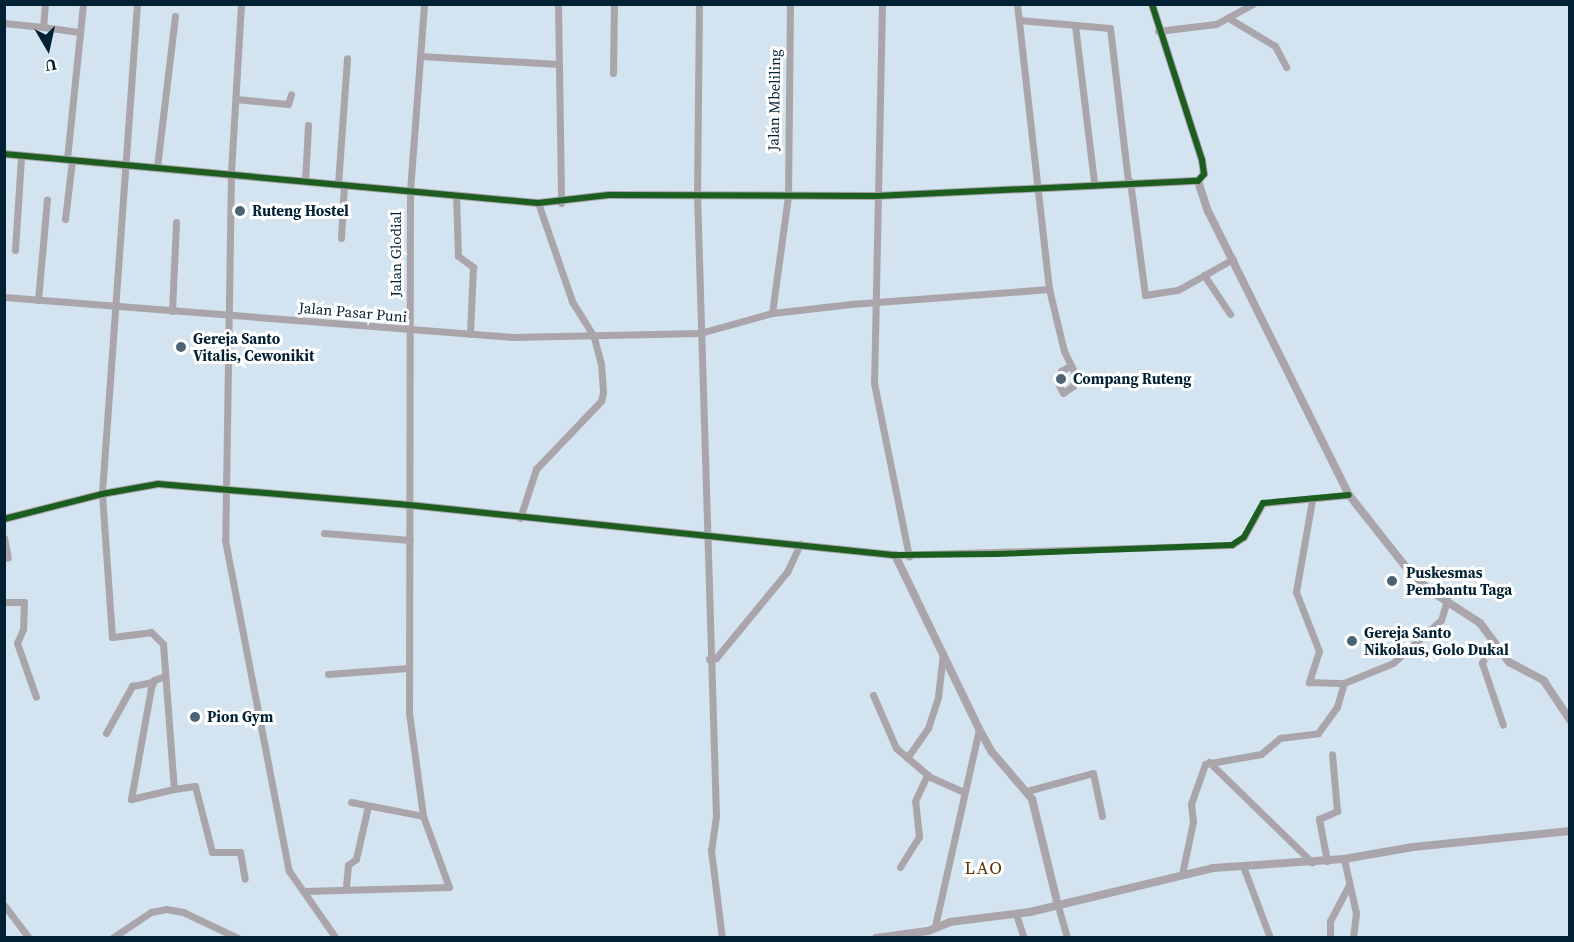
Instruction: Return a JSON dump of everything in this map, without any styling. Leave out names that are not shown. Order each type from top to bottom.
[{"type":"street","points":[[43,27],[45,4]]},
{"type":"street","points":[[64,219],[83,4]]},
{"type":"street","points":[[136,4],[123,164],[102,494],[112,637],[157,634],[163,644],[174,789]]},
{"type":"street","points":[[241,4],[231,174],[224,489],[225,540],[240,630],[289,871],[308,891],[336,938]]},
{"type":"street","name":"Jalan Glodial","points":[[346,887],[449,888],[423,816],[409,713],[410,191],[424,4]]},
{"type":"street","points":[[558,4],[561,203]]},
{"type":"street","points":[[613,73],[614,4]]},
{"type":"street","points":[[699,4],[697,194],[705,535],[716,816],[711,850],[722,938]]},
{"type":"street","name":"Jalan Mbeliling","points":[[772,313],[788,196],[790,4]]},
{"type":"street","points":[[882,4],[876,196],[878,302],[875,388],[909,556]]},
{"type":"street","points":[[1017,4],[1049,289],[1070,366]]},
{"type":"street","points":[[4,154],[538,203],[561,203],[609,195],[876,196],[1036,189],[1094,183],[1198,181],[1204,174],[1202,160],[1158,31],[1152,4]]},
{"type":"street","points":[[1158,31],[1230,19],[1253,4]]},
{"type":"street","points":[[157,167],[175,16]]},
{"type":"street","points":[[1230,19],[1275,46],[1286,67]]},
{"type":"street","points":[[1019,20],[1110,28],[1145,295],[1172,292],[1233,259]]},
{"type":"street","points":[[4,23],[80,32]]},
{"type":"street","points":[[1075,26],[1094,183]]},
{"type":"street","points":[[420,56],[559,64]]},
{"type":"street","points":[[341,238],[347,58]]},
{"type":"street","points":[[236,99],[288,104],[291,94]]},
{"type":"street","points":[[305,181],[308,125]]},
{"type":"street","points":[[15,250],[21,156]]},
{"type":"street","points":[[1198,181],[1208,211],[1349,495],[1405,566],[1429,590],[1472,616],[1494,640],[1509,662],[1544,681],[1569,720]]},
{"type":"street","points":[[456,195],[458,256],[473,267],[470,334]]},
{"type":"street","points":[[38,300],[47,199]]},
{"type":"street","points":[[520,518],[536,469],[602,401],[601,364],[593,335],[572,301],[538,203]]},
{"type":"street","points":[[172,311],[176,222]]},
{"type":"street","points":[[1204,275],[1230,314]]},
{"type":"street","name":"Jalan Pasar Puni","points":[[4,297],[470,334],[593,335],[700,333],[772,313],[878,302],[1049,289]]},
{"type":"street","points":[[4,519],[102,494],[158,484],[409,505],[909,556],[1232,545],[1244,537],[1263,502],[1312,500],[1349,495]]},
{"type":"street","points":[[1312,500],[1296,592],[1319,651],[1308,680],[1314,684],[1344,683],[1398,660],[1441,620],[1447,600]]},
{"type":"street","points":[[324,532],[410,540]]},
{"type":"street","points":[[4,538],[8,558]]},
{"type":"street","points":[[709,659],[716,658],[787,572],[800,544]]},
{"type":"street","points":[[895,555],[979,729],[992,752],[1027,791],[1041,827],[1067,938]]},
{"type":"street","points":[[4,602],[24,602],[23,629],[17,644],[36,697]]},
{"type":"street","points":[[1494,640],[1482,663],[1503,725]]},
{"type":"street","points":[[907,758],[931,719],[943,653]]},
{"type":"street","points":[[328,674],[408,668]]},
{"type":"street","points":[[106,733],[132,686],[153,682],[165,676]]},
{"type":"street","points":[[153,682],[131,799],[195,786],[212,852],[240,852],[245,879]]},
{"type":"street","points":[[1182,874],[1193,822],[1191,804],[1203,768],[1209,762],[1256,755],[1280,738],[1318,733],[1338,707],[1344,683]]},
{"type":"street","points":[[873,695],[891,740],[907,758],[927,775],[964,792]]},
{"type":"street","points":[[930,932],[979,729]]},
{"type":"street","points":[[1327,861],[1319,819],[1337,811],[1332,753]]},
{"type":"street","points":[[1209,762],[1312,862]]},
{"type":"street","points":[[1027,791],[1093,773],[1102,816]]},
{"type":"street","points":[[900,867],[919,837],[915,801],[927,775]]},
{"type":"street","points":[[351,802],[423,816]]},
{"type":"street","points":[[308,891],[346,887],[348,865],[357,859],[368,806]]},
{"type":"street","points":[[876,938],[930,932],[1058,906],[1182,874],[1243,866],[1327,861],[1413,847],[1569,831]]},
{"type":"street","points":[[1344,859],[1356,913],[1353,938]]},
{"type":"street","points":[[1243,866],[1270,938]]},
{"type":"street","points":[[1330,938],[1330,921],[1349,885]]},
{"type":"street","points":[[4,905],[29,938]]},
{"type":"street","points":[[112,938],[151,912],[165,909],[183,912],[238,938]]},
{"type":"street","points":[[1016,914],[1024,938]]},
{"type":"cycle path","points":[[4,154],[538,203],[609,195],[876,196],[1198,181],[1204,174],[1202,160],[1152,4]]},
{"type":"cycle path","points":[[4,519],[102,494],[158,484],[409,505],[895,555],[996,554],[1232,545],[1244,537],[1263,503],[1349,495]]},
{"type":"place","name":"Ruteng Hostel","points":[[240,211]]},
{"type":"place","name":"Gereja Santo Vitalis, Cewonikit","points":[[181,347]]},
{"type":"place","name":"Compang Ruteng","points":[[1061,379]]},
{"type":"place","name":"Puskesmas Pembantu Taga","points":[[1392,581]]},
{"type":"place","name":"Gereja Santo Nikolaus, Golo Dukal","points":[[1352,641]]},
{"type":"place","name":"Pion Gym","points":[[195,717]]},
{"type":"district","name":"LAO","points":[[984,868]]}]
